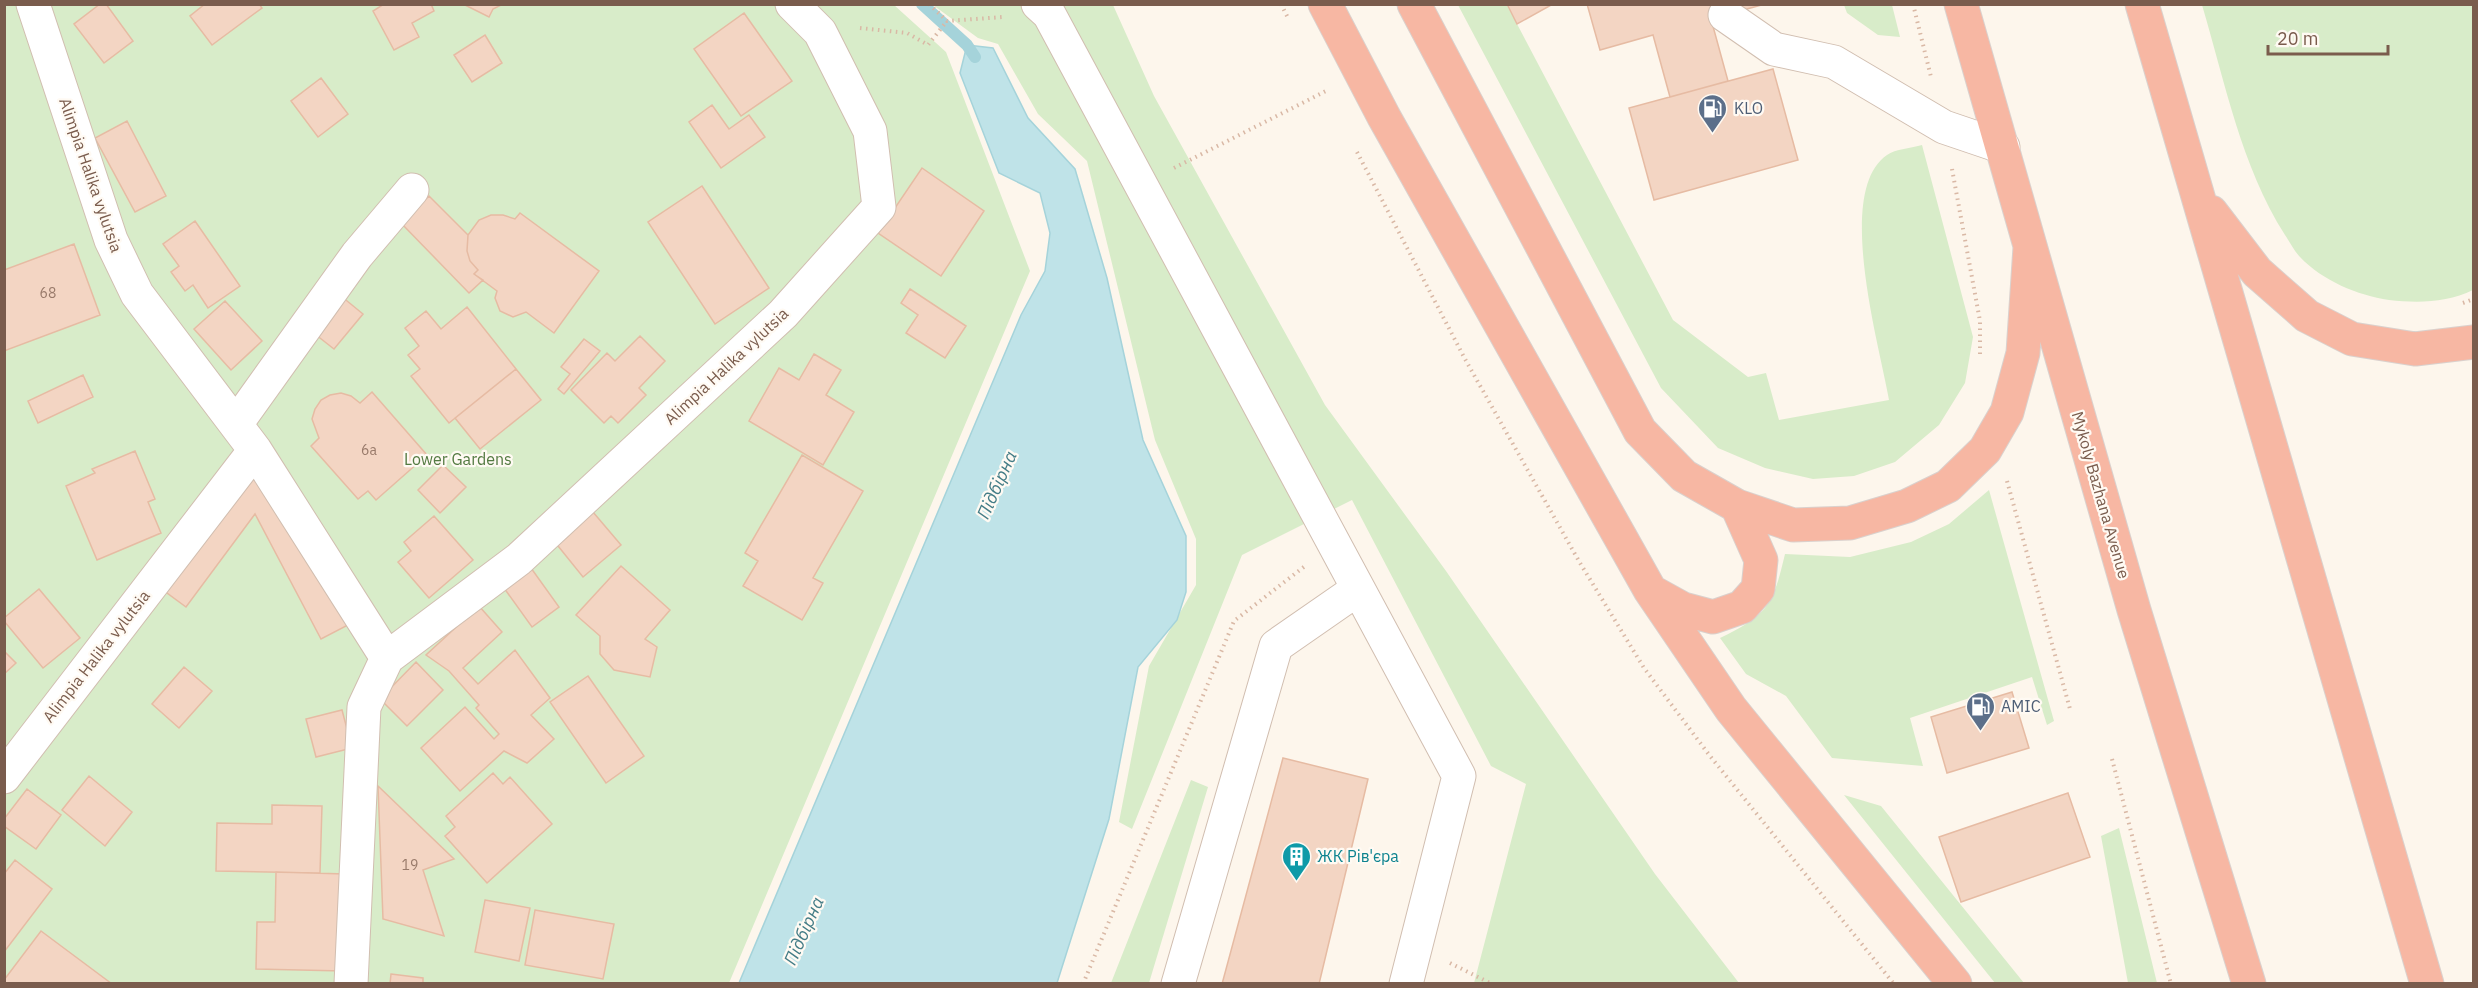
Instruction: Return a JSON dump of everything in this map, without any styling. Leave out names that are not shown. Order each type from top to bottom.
[{"type":"highway","points":[[1325,4],[1384,117],[1650,590],[1731,709],[1955,984]]},
{"type":"highway","points":[[1414,4],[1640,431],[1684,476],[1737,506],[1793,525],[1850,523],[1907,506],[1948,486],[1985,450],[2007,412],[2023,353],[2030,247]]},
{"type":"highway","name":"Mykoly Bazhana Avenue","points":[[1961,4],[2134,610],[2249,984]]},
{"type":"highway","points":[[2142,4],[2427,984]]},
{"type":"highway","points":[[2199,196],[2257,272],[2307,316],[2352,339],[2415,349],[2474,342]]},
{"type":"highway","points":[[1650,590],[1683,609],[1713,617],[1742,607],[1758,590],[1761,560],[1737,506]]},
{"type":"street","name":"Alimpia Halika vylutsia","points":[[33,4],[111,240],[137,294],[255,450],[387,658]]},
{"type":"street","name":"Alimpia Halika vylutsia","points":[[351,984],[364,707],[387,658],[528,551],[783,314],[879,207],[870,131],[820,32],[792,4]]},
{"type":"street","points":[[1043,9],[1141,185],[1459,776],[1406,984]]},
{"type":"street","points":[[1725,15],[1774,48],[1834,62],[1944,127],[2003,147]]},
{"type":"street","points":[[236,424],[357,255],[412,190]]},
{"type":"street","name":"Alimpia Halika vylutsia","points":[[4,777],[255,450]]},
{"type":"street","points":[[1178,984],[1276,646],[1358,590]]},
{"type":"path","points":[[929,4],[947,21]]},
{"type":"path","points":[[1913,4],[1944,127],[1980,321],[1981,355],[1978,366]]},
{"type":"path","points":[[820,32],[837,25],[907,33],[928,45],[947,21],[1043,9]]},
{"type":"path","points":[[1141,185],[1326,91]]},
{"type":"path","points":[[2455,304],[2474,299]]},
{"type":"path","points":[[2005,471],[2070,710]]},
{"type":"path","points":[[1083,984],[1234,621],[1334,544]]},
{"type":"path","points":[[2112,759],[2171,984]]},
{"type":"path","points":[[1416,946],[1492,984]]},
{"type":"green space","name":"Lower Gardens","points":[[5,5],[894,5],[946,52],[1030,271],[729,983],[5,984]]},
{"type":"green space","points":[[933,5],[1113,5],[1154,96],[1325,405],[1446,571],[1655,874],[1739,983],[1474,983],[1526,784],[1491,766],[1352,500],[1242,555],[1132,829],[1119,822],[1149,666],[1196,585],[1196,539],[1155,440],[1087,161],[1038,114],[998,44],[978,38]]},
{"type":"green space","points":[[1458,5],[1507,5],[1673,320],[1748,377],[1766,373],[1779,420],[1889,400],[1870,309],[1865,271],[1862,234],[1864,201],[1872,174],[1887,155],[1922,145],[1973,337],[1965,383],[1939,425],[1895,462],[1854,476],[1813,479],[1765,468],[1718,448],[1661,388]]},
{"type":"green space","points":[[1844,5],[1892,5],[1900,37],[1878,35],[1847,13]]},
{"type":"green space","points":[[2202,5],[2473,5],[2473,290],[2453,297],[2421,302],[2377,298],[2341,286],[2309,266],[2300,257],[2270,208],[2245,152]]},
{"type":"green space","points":[[1989,490],[2054,721],[2047,725],[2032,677],[1910,718],[1923,766],[1832,758],[1786,696],[1746,674],[1720,638],[1749,622],[1766,606],[1777,585],[1785,554],[1850,557],[1911,542],[1949,524]]},
{"type":"green space","points":[[1191,780],[1208,787],[1149,983],[1111,983]]},
{"type":"green space","points":[[1844,795],[1881,806],[2024,983],[1995,983]]},
{"type":"green space","points":[[2119,828],[2157,983],[2128,983],[2101,836]]},
{"type":"water","points":[[967,45],[993,48],[1028,118],[1075,169],[1107,278],[1143,440],[1186,536],[1186,592],[1177,620],[1138,667],[1109,819],[1057,983],[739,983],[1021,315],[1045,271],[1050,233],[1040,193],[999,173],[960,73]]},
{"type":"building","points":[[100,4],[106,4],[133,41],[104,63],[74,24]]},
{"type":"building","points":[[205,4],[259,4],[262,8],[212,45],[190,16]]},
{"type":"building","points":[[384,4],[431,4],[434,11],[412,23],[419,37],[394,50],[373,11]]},
{"type":"building","points":[[463,4],[503,4],[493,9],[489,17]]},
{"type":"building","points":[[1507,4],[1553,4],[1517,24]]},
{"type":"building","points":[[1587,4],[1765,4],[1711,19],[1728,81],[1670,97],[1653,35],[1600,50]]},
{"type":"building","points":[[744,13],[792,81],[741,116],[694,49]]},
{"type":"building","points":[[485,35],[502,63],[472,82],[454,55]]},
{"type":"building","name":"KLO","points":[[1773,69],[1798,160],[1654,200],[1629,108]]},
{"type":"building","points":[[321,78],[348,114],[318,137],[291,101]]},
{"type":"building","points":[[712,105],[729,129],[749,115],[765,137],[721,168],[689,122]]},
{"type":"building","points":[[127,121],[166,196],[135,212],[95,138]]},
{"type":"building","points":[[922,168],[984,211],[941,276],[878,233]]},
{"type":"building","points":[[702,186],[769,288],[715,324],[648,222]]},
{"type":"building","points":[[429,196],[468,235],[467,251],[470,261],[478,270],[474,274],[483,280],[469,293],[401,223]]},
{"type":"building","points":[[520,213],[599,271],[554,333],[526,312],[513,317],[500,311],[495,298],[497,291],[474,274],[478,270],[470,261],[467,251],[468,235],[479,220],[491,215],[503,215],[515,219]]},
{"type":"building","points":[[195,221],[240,286],[208,308],[193,285],[185,291],[171,272],[179,266],[163,244]]},
{"type":"building","points":[[74,244],[100,315],[4,351],[4,270]]},
{"type":"building","points":[[910,289],[966,326],[945,358],[906,333],[918,315],[901,303]]},
{"type":"building","points":[[341,296],[363,314],[334,349],[311,331]]},
{"type":"building","points":[[225,301],[262,341],[231,370],[194,329]]},
{"type":"building","points":[[467,307],[516,369],[449,423],[411,376],[420,369],[408,355],[419,346],[405,328],[426,311],[441,329]]},
{"type":"building","points":[[640,336],[665,361],[639,388],[646,395],[618,423],[611,416],[604,423],[571,390],[607,353],[615,361]]},
{"type":"building","points":[[584,339],[600,351],[564,394],[558,389],[570,374],[561,367]]},
{"type":"building","points":[[814,354],[841,370],[826,395],[854,412],[823,465],[749,421],[779,368],[799,380]]},
{"type":"building","points":[[516,369],[541,400],[480,449],[455,418]]},
{"type":"building","points":[[83,375],[93,397],[38,423],[28,401]]},
{"type":"building","points":[[372,392],[427,455],[376,500],[368,491],[358,499],[311,446],[319,438],[312,419],[321,400],[341,393],[351,396],[360,403]]},
{"type":"building","points":[[135,451],[155,499],[148,502],[161,533],[97,560],[66,486],[95,473],[92,469]]},
{"type":"building","points":[[802,455],[863,491],[813,578],[823,583],[802,620],[743,586],[758,561],[745,553]]},
{"type":"building","points":[[443,465],[466,487],[440,513],[418,490]]},
{"type":"building","points":[[255,471],[348,625],[321,639],[255,514],[186,607],[163,590]]},
{"type":"building","points":[[587,505],[621,545],[583,577],[550,536]]},
{"type":"building","points":[[434,516],[473,560],[429,598],[398,562],[411,551],[404,542]]},
{"type":"building","points":[[621,566],[670,610],[645,639],[657,647],[650,677],[614,670],[600,654],[600,636],[576,615]]},
{"type":"building","points":[[531,568],[559,607],[532,627],[504,588]]},
{"type":"building","points":[[39,589],[80,638],[43,668],[4,621],[4,618]]},
{"type":"building","points":[[479,606],[502,632],[463,668],[478,684],[515,650],[550,698],[531,715],[554,739],[527,763],[504,751],[460,791],[421,748],[465,707],[494,739],[499,734],[476,708],[479,705],[449,671],[426,655]]},
{"type":"building","points":[[4,651],[16,663],[4,674]]},
{"type":"building","points":[[416,662],[443,690],[407,726],[380,699]]},
{"type":"building","points":[[184,667],[212,691],[179,728],[152,704]]},
{"type":"building","points":[[588,676],[644,756],[606,783],[550,702]]},
{"type":"building","name":"AMIC","points":[[2012,692],[2029,748],[1947,773],[1931,717]]},
{"type":"building","points":[[342,710],[352,748],[316,757],[306,719]]},
{"type":"building","name":"ЖК Рів'єра","points":[[1283,758],[1368,779],[1319,984],[1222,984]]},
{"type":"building","points":[[493,773],[503,784],[510,777],[552,824],[487,883],[445,836],[455,827],[446,816]]},
{"type":"building","points":[[89,776],[132,812],[105,846],[62,810]]},
{"type":"building","points":[[378,786],[454,859],[423,870],[444,936],[383,919]]},
{"type":"building","points":[[27,789],[61,815],[36,849],[4,826],[4,819]]},
{"type":"building","points":[[2068,793],[2090,857],[1961,902],[1939,837]]},
{"type":"building","points":[[272,805],[322,806],[320,873],[216,871],[217,823],[272,824]]},
{"type":"building","points":[[15,860],[52,889],[4,952],[4,874]]},
{"type":"building","points":[[276,872],[345,874],[343,971],[256,969],[257,922],[275,922]]},
{"type":"building","points":[[485,900],[530,908],[519,961],[475,952]]},
{"type":"building","points":[[535,910],[614,924],[603,979],[525,965]]},
{"type":"building","points":[[41,931],[112,984],[4,984],[4,980]]},
{"type":"building","points":[[391,974],[423,978],[423,984],[390,984]]},
{"type":"waterway","name":"Підбірна","points":[[922,4],[967,45],[975,57]]},
{"type":"place","name":"KLO","points":[[1713,134]]},
{"type":"place","name":"AMIC","points":[[1980,732]]},
{"type":"place","name":"ЖК Рів'єра","points":[[1296,882]]}]
